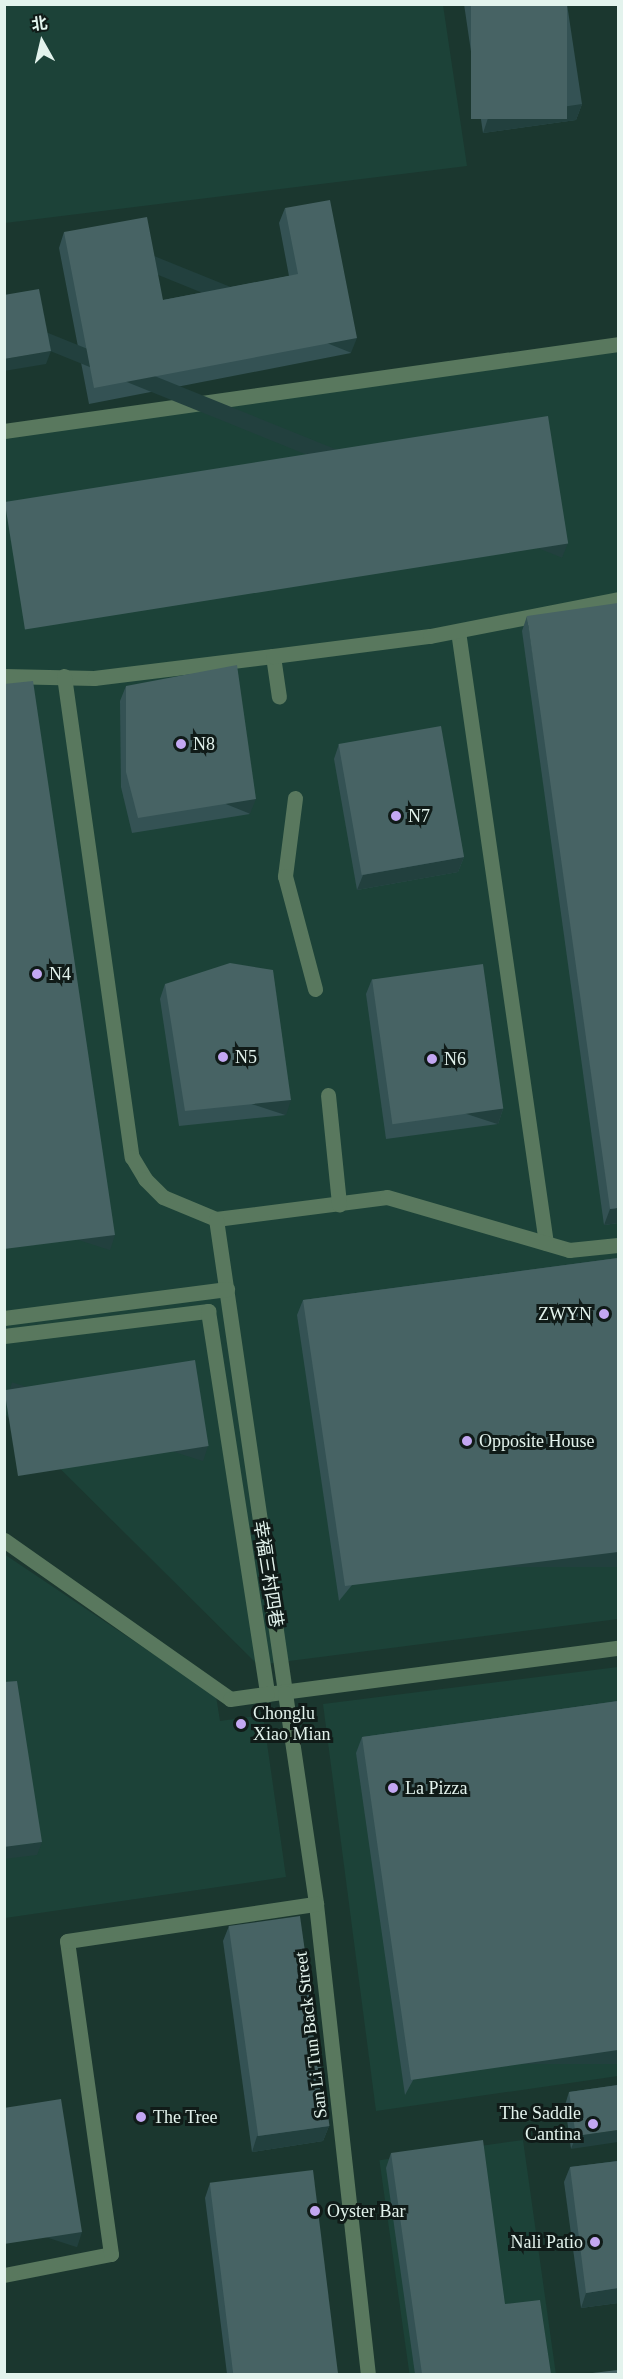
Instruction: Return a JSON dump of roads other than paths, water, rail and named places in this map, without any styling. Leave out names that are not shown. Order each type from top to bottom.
[{"type":"street","points":[[4,431],[618,344]]},
{"type":"street","points":[[4,676],[94,678],[273,656],[458,631],[618,599]]},
{"type":"street","points":[[458,631],[546,1243]]},
{"type":"street","points":[[273,656],[279,698]]},
{"type":"street","points":[[64,676],[132,1157],[163,1197],[216,1219],[387,1197],[570,1250],[618,1245]]},
{"type":"street","points":[[295,798],[285,876],[315,989]]},
{"type":"street","points":[[328,1095],[339,1204]]},
{"type":"street","name":"San Li Tun Back Street","points":[[216,1219],[316,1904],[368,2374]]},
{"type":"street","points":[[4,1318],[227,1289]]},
{"type":"street","name":"幸福三村四巷","points":[[4,1336],[208,1311],[267,1694]]},
{"type":"street","points":[[4,1540],[230,1699],[618,1648]]},
{"type":"street","points":[[4,2275],[111,2254],[67,1941],[316,1904]]},
{"type":"place","name":"N8","points":[[181,744]]},
{"type":"place","name":"N7","points":[[396,816]]},
{"type":"place","name":"N4","points":[[37,974]]},
{"type":"place","name":"N5","points":[[223,1057]]},
{"type":"place","name":"N6","points":[[432,1059]]},
{"type":"place","name":"ZWYN","points":[[604,1314]]},
{"type":"place","name":"Opposite House","points":[[467,1441]]},
{"type":"place","name":"Chonglu Xiao Mian","points":[[241,1724]]},
{"type":"place","name":"La Pizza","points":[[393,1788]]},
{"type":"place","name":"The Tree","points":[[141,2117]]},
{"type":"place","name":"The Saddle Cantina","points":[[593,2124]]},
{"type":"place","name":"Oyster Bar","points":[[315,2211]]},
{"type":"place","name":"Nali Patio","points":[[595,2242]]}]
